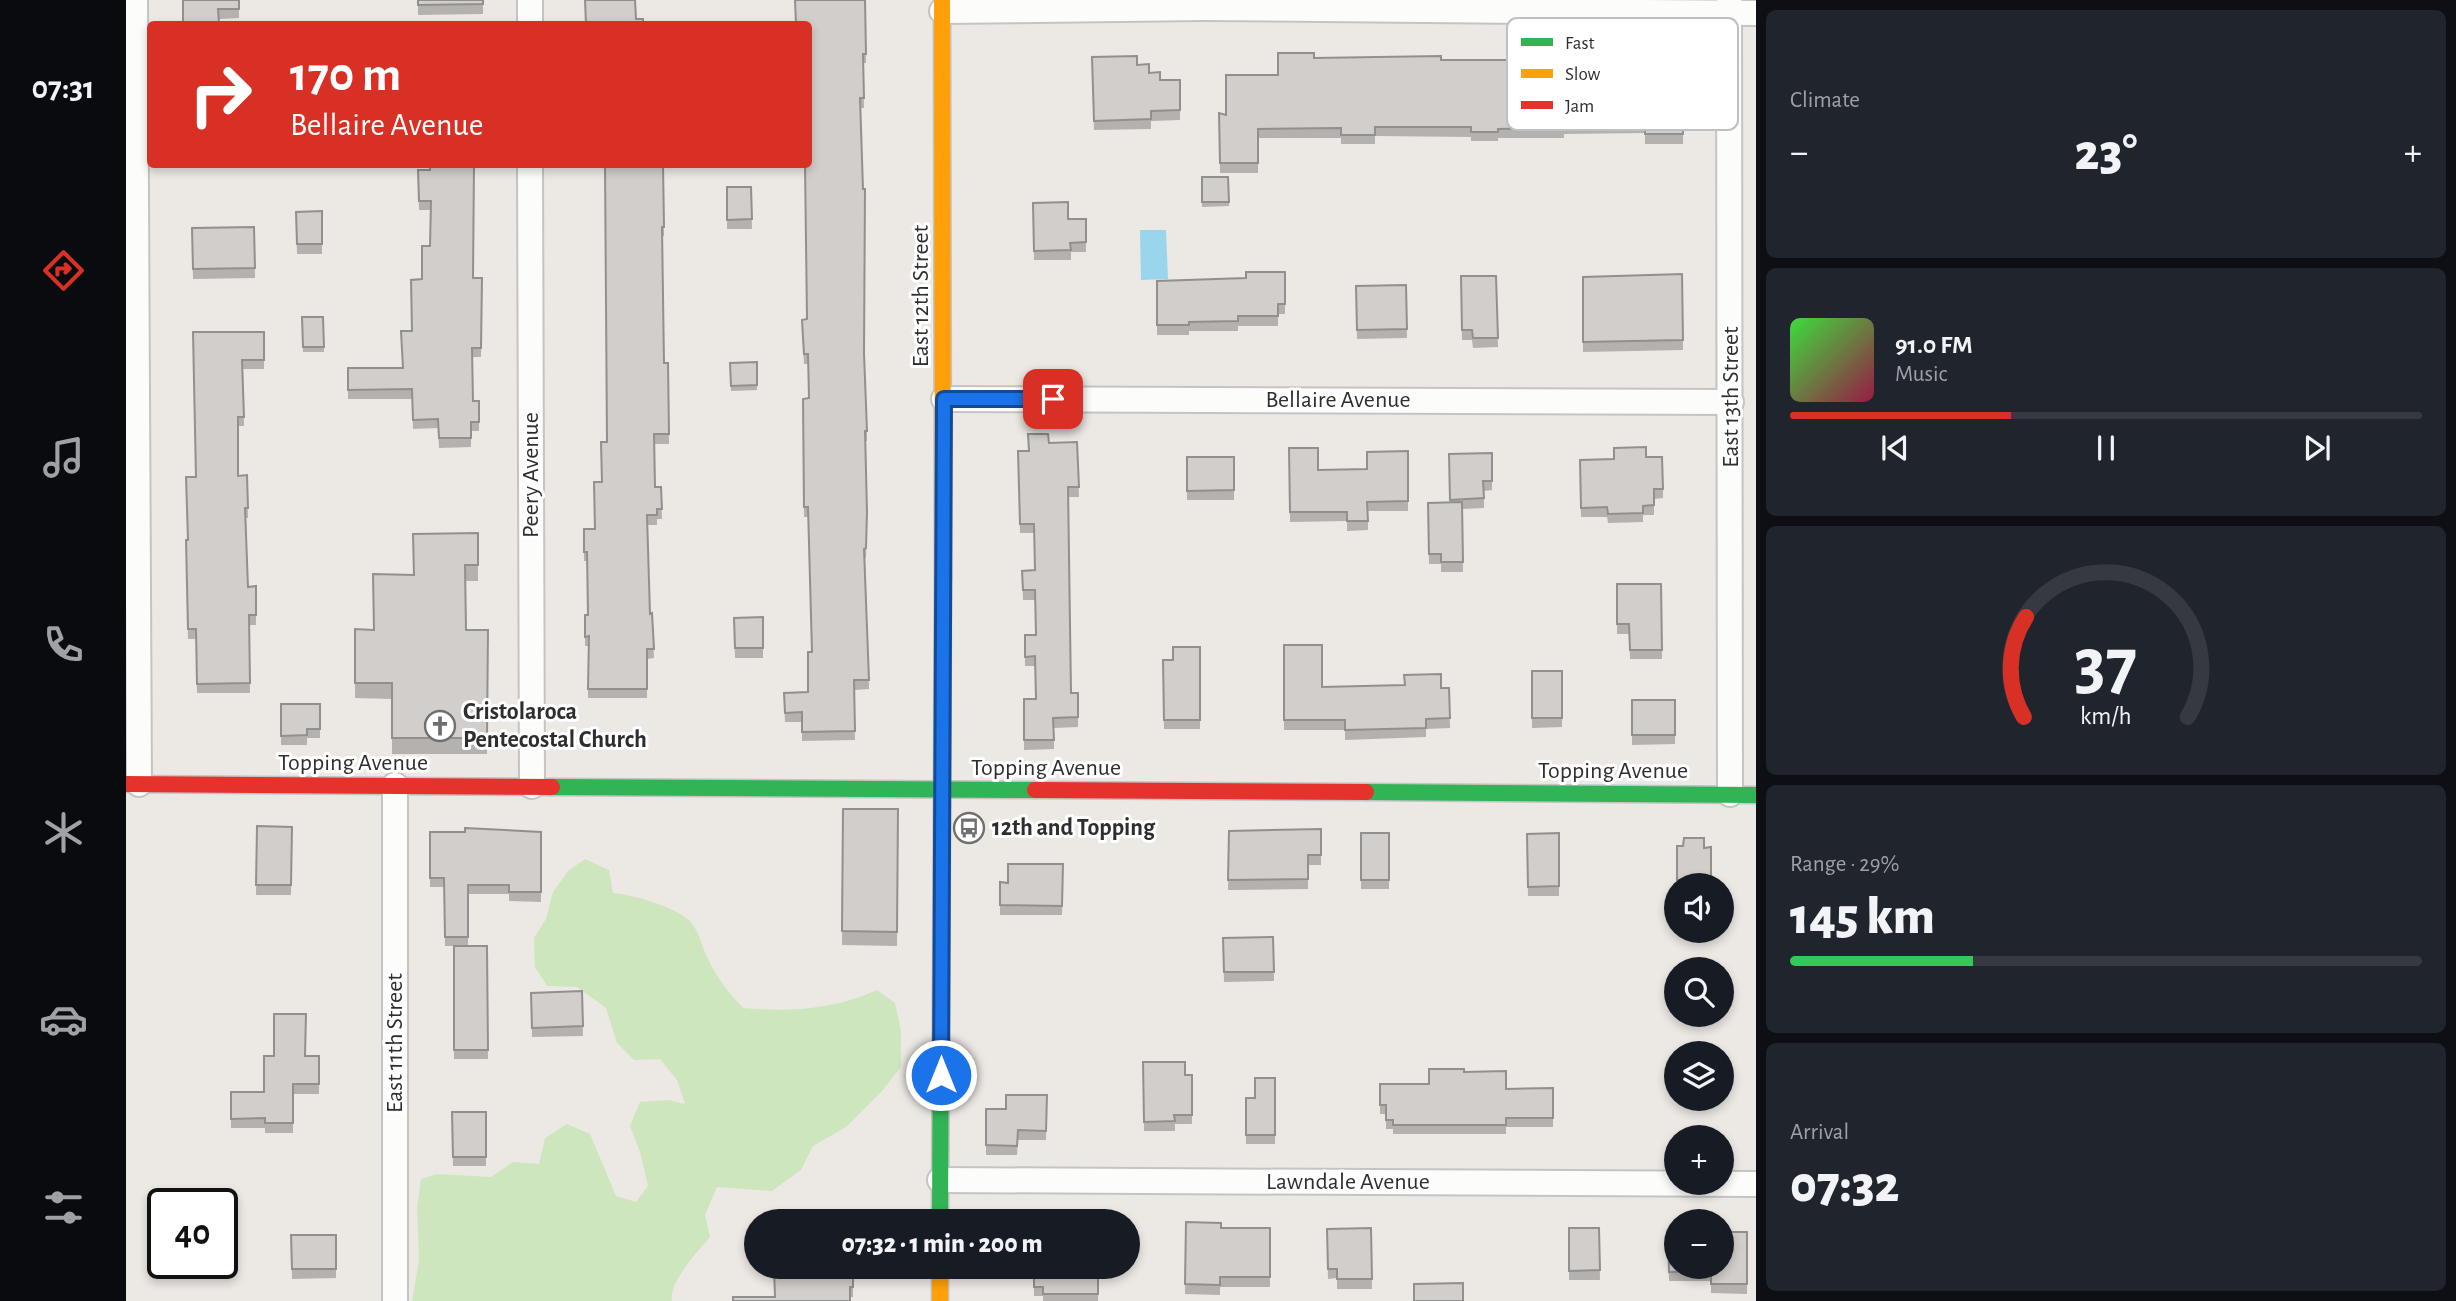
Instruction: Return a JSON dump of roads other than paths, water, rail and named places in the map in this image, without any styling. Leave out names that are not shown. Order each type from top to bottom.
[{"type":"street","points":[[132,784],[135,0]]},
{"type":"street","points":[[530,0],[530,21]]},
{"type":"street","points":[[942,5],[1729,6],[1756,13]]},
{"type":"street","name":"East 12th Street","points":[[940,1209],[944,399],[942,5]]},
{"type":"street","name":"East 13th Street","points":[[1730,130],[1730,794]]},
{"type":"street","name":"Peery Avenue","points":[[530,168],[532,786]]},
{"type":"street","name":"Bellaire Avenue","points":[[944,399],[1731,402]]},
{"type":"street","name":"Topping Avenue","points":[[132,784],[1756,795]]},
{"type":"street","name":"East 11th Street","points":[[394,1301],[396,785]]},
{"type":"street","name":"Lawndale Avenue","points":[[940,1180],[1756,1184]]},
{"type":"street","points":[[940,1279],[940,1301]]},
{"type":"water","points":[[1140,230],[1166,230],[1168,279],[1141,280]]},
{"type":"place","name":"Cristolaroca Pentecostal Church","points":[[440,726]]},
{"type":"place","name":"12th and Topping","points":[[969,828]]}]
